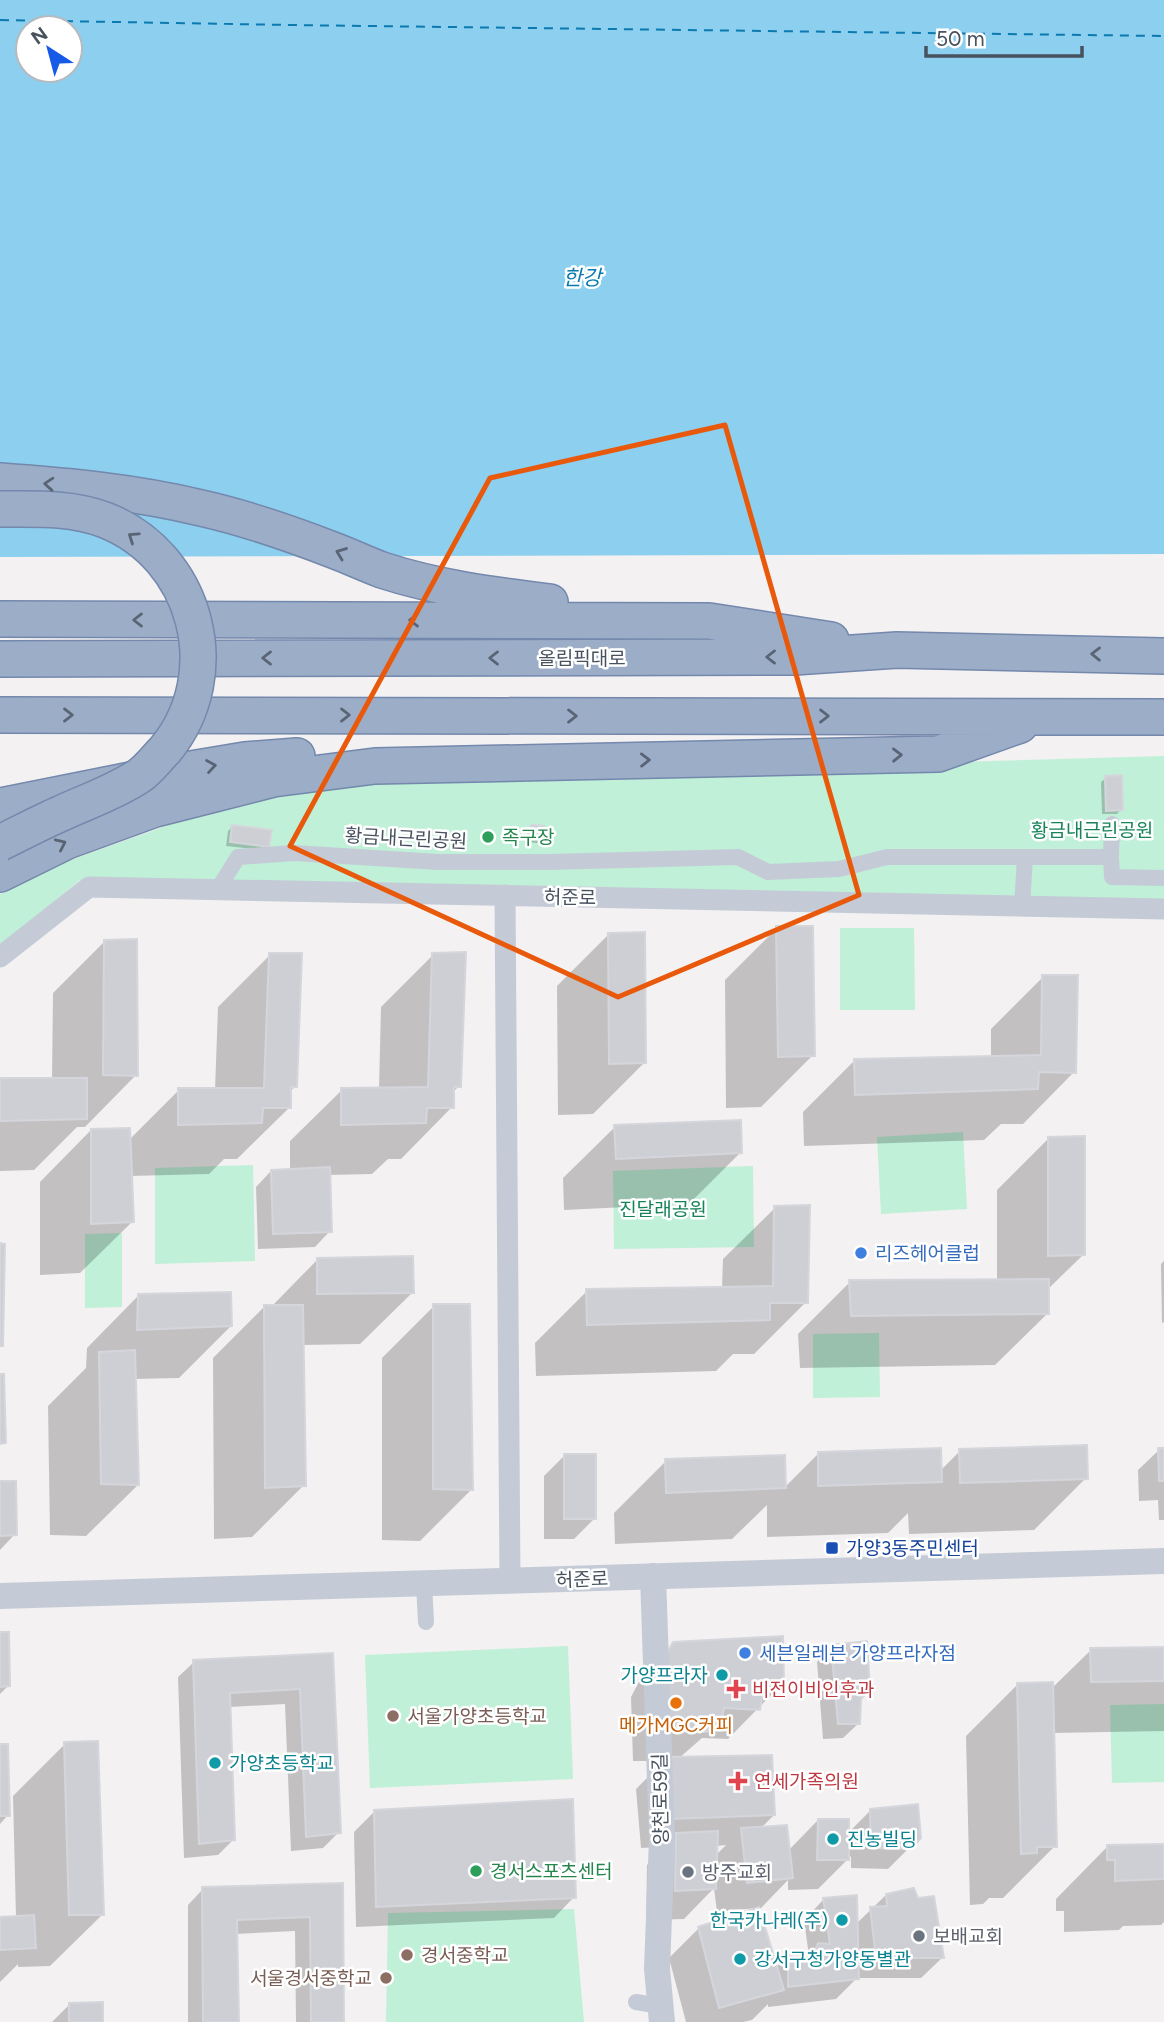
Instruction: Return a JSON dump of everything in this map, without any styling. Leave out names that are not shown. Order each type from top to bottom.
[{"type":"highway","points":[[0,481],[74,486],[201,508],[272,527],[382,570],[434,585],[501,596],[709,621],[897,650]]},
{"type":"highway","points":[[0,509],[78,512],[106,521],[136,537],[158,557],[178,581],[192,612],[199,648],[197,682],[185,719],[166,748],[140,775],[0,844]]},
{"type":"highway","points":[[0,620],[709,621]]},
{"type":"highway","name":"올림픽대로","points":[[0,659],[780,657],[897,650],[1164,656]]},
{"type":"highway","points":[[0,715],[1164,717]]},
{"type":"highway","points":[[0,874],[66,841],[155,808],[274,779],[375,766],[938,754],[1046,716]]},
{"type":"highway","points":[[0,806],[245,760],[423,751],[485,763]]},
{"type":"street","points":[[1112,824],[1112,877],[1164,878]]},
{"type":"street","name":"황금내근린공원","points":[[218,889],[238,857],[294,853],[438,862],[738,857],[768,872],[839,869],[887,858],[1111,857]]},
{"type":"street","points":[[1022,906],[1025,857]]},
{"type":"street","name":"허준로","points":[[0,957],[89,887],[1164,909]]},
{"type":"street","points":[[505,895],[510,1581]]},
{"type":"street","name":"허준로","points":[[0,1596],[1164,1560]]},
{"type":"street","name":"양천로59길","points":[[653,1576],[662,1838],[653,2010]]},
{"type":"street","points":[[425,1584],[426,1622]]},
{"type":"highlighted area","points":[[725,425],[859,895],[618,997],[290,846],[490,478]]},
{"type":"green space","name":"황금내근린공원","points":[[1164,756],[1164,903],[80,880],[0,946],[0,894],[65,862],[236,801],[351,779]]},
{"type":"green space","points":[[840,928],[914,928],[915,1010],[840,1010]]},
{"type":"green space","points":[[963,1132],[967,1209],[881,1214],[877,1137]]},
{"type":"green space","points":[[253,1165],[255,1261],[155,1264],[155,1168]]},
{"type":"green space","name":"진달래공원","points":[[753,1166],[754,1247],[614,1249],[613,1171]]},
{"type":"green space","points":[[122,1233],[122,1307],[85,1308],[85,1234]]},
{"type":"green space","points":[[879,1333],[880,1397],[813,1398],[813,1334]]},
{"type":"green space","points":[[568,1646],[573,1779],[370,1788],[365,1655]]},
{"type":"green space","points":[[1164,1704],[1164,1782],[1112,1783],[1110,1705]]},
{"type":"green space","points":[[574,1909],[584,2022],[386,2022],[388,1913]]},
{"type":"water","name":"한강","points":[[0,0],[1164,0],[1164,554],[0,557]]},
{"type":"building","points":[[1122,775],[1123,810],[1106,811],[1105,776]]},
{"type":"building","points":[[232,825],[272,830],[269,847],[230,842]]},
{"type":"building","points":[[531,825],[544,826],[543,839],[530,838]]},
{"type":"building","points":[[776,926],[813,926],[815,1056],[778,1057]]},
{"type":"building","points":[[645,932],[646,1063],[609,1064],[608,933]]},
{"type":"building","points":[[137,939],[138,1076],[103,1075],[104,940]]},
{"type":"building","points":[[466,952],[461,1087],[454,1087],[454,1108],[427,1108],[426,1123],[341,1125],[341,1088],[428,1087],[432,953]]},
{"type":"building","points":[[269,953],[302,953],[297,1087],[291,1087],[291,1108],[263,1108],[262,1123],[178,1125],[178,1088],[264,1088]]},
{"type":"building","points":[[1042,975],[1078,975],[1076,1073],[1039,1072],[1038,1089],[855,1095],[854,1059],[1041,1055]]},
{"type":"building","points":[[0,1078],[87,1078],[87,1119],[0,1121]]},
{"type":"building","points":[[741,1120],[742,1153],[616,1159],[614,1125]]},
{"type":"building","points":[[130,1128],[134,1222],[91,1224],[91,1129]]},
{"type":"building","points":[[1085,1136],[1085,1255],[1048,1256],[1048,1137]]},
{"type":"building","points":[[330,1167],[332,1232],[273,1234],[271,1170]]},
{"type":"building","points":[[810,1205],[808,1303],[770,1303],[770,1320],[587,1325],[586,1289],[773,1286],[774,1206]]},
{"type":"building","points":[[0,1243],[5,1244],[3,1346],[0,1346]]},
{"type":"building","points":[[413,1256],[414,1293],[317,1294],[317,1258]]},
{"type":"building","points":[[1049,1279],[1049,1314],[851,1316],[849,1280]]},
{"type":"building","points":[[231,1292],[232,1326],[137,1330],[138,1294]]},
{"type":"building","points":[[433,1304],[470,1304],[473,1490],[433,1489]]},
{"type":"building","points":[[264,1305],[303,1305],[306,1486],[265,1488]]},
{"type":"building","points":[[135,1350],[139,1485],[101,1484],[99,1352]]},
{"type":"building","points":[[0,1374],[4,1374],[6,1443],[0,1444]]},
{"type":"building","points":[[1087,1445],[1088,1479],[960,1483],[959,1449]]},
{"type":"building","points":[[941,1448],[942,1482],[818,1486],[818,1452]]},
{"type":"building","points":[[1158,1448],[1164,1448],[1164,1481],[1159,1481]]},
{"type":"building","points":[[564,1454],[596,1454],[596,1519],[564,1519]]},
{"type":"building","points":[[785,1455],[786,1488],[666,1493],[665,1459]]},
{"type":"building","points":[[0,1481],[16,1481],[17,1535],[0,1536]]},
{"type":"building","points":[[0,1632],[9,1632],[10,1686],[0,1687]]},
{"type":"building","name":"가양프라자","points":[[783,1636],[784,1684],[764,1685],[760,1710],[724,1708],[721,1722],[706,1732],[663,1731],[661,1665],[673,1642]]},
{"type":"building","points":[[867,1641],[870,1689],[861,1699],[860,1724],[838,1724],[831,1645]]},
{"type":"building","points":[[1164,1647],[1164,1681],[1091,1682],[1090,1648]]},
{"type":"building","name":"가양초등학교","points":[[333,1653],[341,1833],[306,1837],[300,1689],[230,1693],[235,1840],[199,1844],[193,1660]]},
{"type":"building","points":[[1053,1682],[1057,1847],[1037,1847],[1037,1853],[1021,1854],[1017,1683]]},
{"type":"building","points":[[98,1741],[104,1915],[69,1915],[64,1742]]},
{"type":"building","points":[[0,1744],[8,1744],[10,1816],[0,1816]]},
{"type":"building","points":[[772,1755],[775,1815],[671,1819],[666,1757]]},
{"type":"building","name":"경서스포츠센터","points":[[573,1799],[576,1898],[376,1907],[374,1810]]},
{"type":"building","points":[[918,1804],[921,1838],[911,1849],[871,1848],[870,1809]]},
{"type":"building","name":"진농빌딩","points":[[818,1819],[849,1819],[849,1860],[817,1860]]},
{"type":"building","points":[[787,1825],[793,1878],[747,1883],[741,1828]]},
{"type":"building","points":[[718,1831],[716,1889],[675,1891],[676,1833]]},
{"type":"building","points":[[1164,1844],[1164,1879],[1115,1881],[1115,1860],[1107,1860],[1107,1845]]},
{"type":"building","points":[[343,1883],[344,2022],[311,2022],[310,1917],[237,1920],[239,2022],[203,2022],[202,1887]]},
{"type":"building","points":[[914,1888],[918,1898],[934,1896],[944,1958],[876,1958],[870,1907],[887,1906],[886,1894]]},
{"type":"building","name":"한국카나레(주)","points":[[857,1895],[859,1979],[788,1987],[788,1953],[813,1955],[818,1943],[830,1944],[823,1898]]},
{"type":"building","name":"강서구청가양동별관","points":[[759,1907],[784,1990],[719,2008],[698,1927]]},
{"type":"building","points":[[34,1915],[36,1948],[0,1950],[0,1917]]},
{"type":"building","points":[[103,2002],[103,2022],[69,2022],[69,2003]]},
{"type":"ferry route","points":[[0,20],[1164,36]]},
{"type":"place","name":"족구장","points":[[488,837]]},
{"type":"place","name":"리즈헤어클럽","points":[[861,1253]]},
{"type":"place","name":"가양3동주민센터","points":[[832,1548]]},
{"type":"place","name":"세븐일레븐 가양프라자점","points":[[745,1653]]},
{"type":"place","name":"가양프라자","points":[[722,1675]]},
{"type":"place","name":"비전이비인후과","points":[[736,1689]]},
{"type":"place","name":"메가MGC커피","points":[[676,1703]]},
{"type":"place","name":"서울가양초등학교","points":[[393,1716]]},
{"type":"place","name":"가양초등학교","points":[[215,1763]]},
{"type":"place","name":"연세가족의원","points":[[738,1781]]},
{"type":"place","name":"진농빌딩","points":[[833,1839]]},
{"type":"place","name":"경서스포츠센터","points":[[476,1871]]},
{"type":"place","name":"방주교회","points":[[688,1872]]},
{"type":"place","name":"한국카나레(주)","points":[[842,1920]]},
{"type":"place","name":"보배교회","points":[[919,1936]]},
{"type":"place","name":"경서중학교","points":[[407,1955]]},
{"type":"place","name":"강서구청가양동별관","points":[[740,1959]]},
{"type":"place","name":"서울경서중학교","points":[[386,1978]]}]
